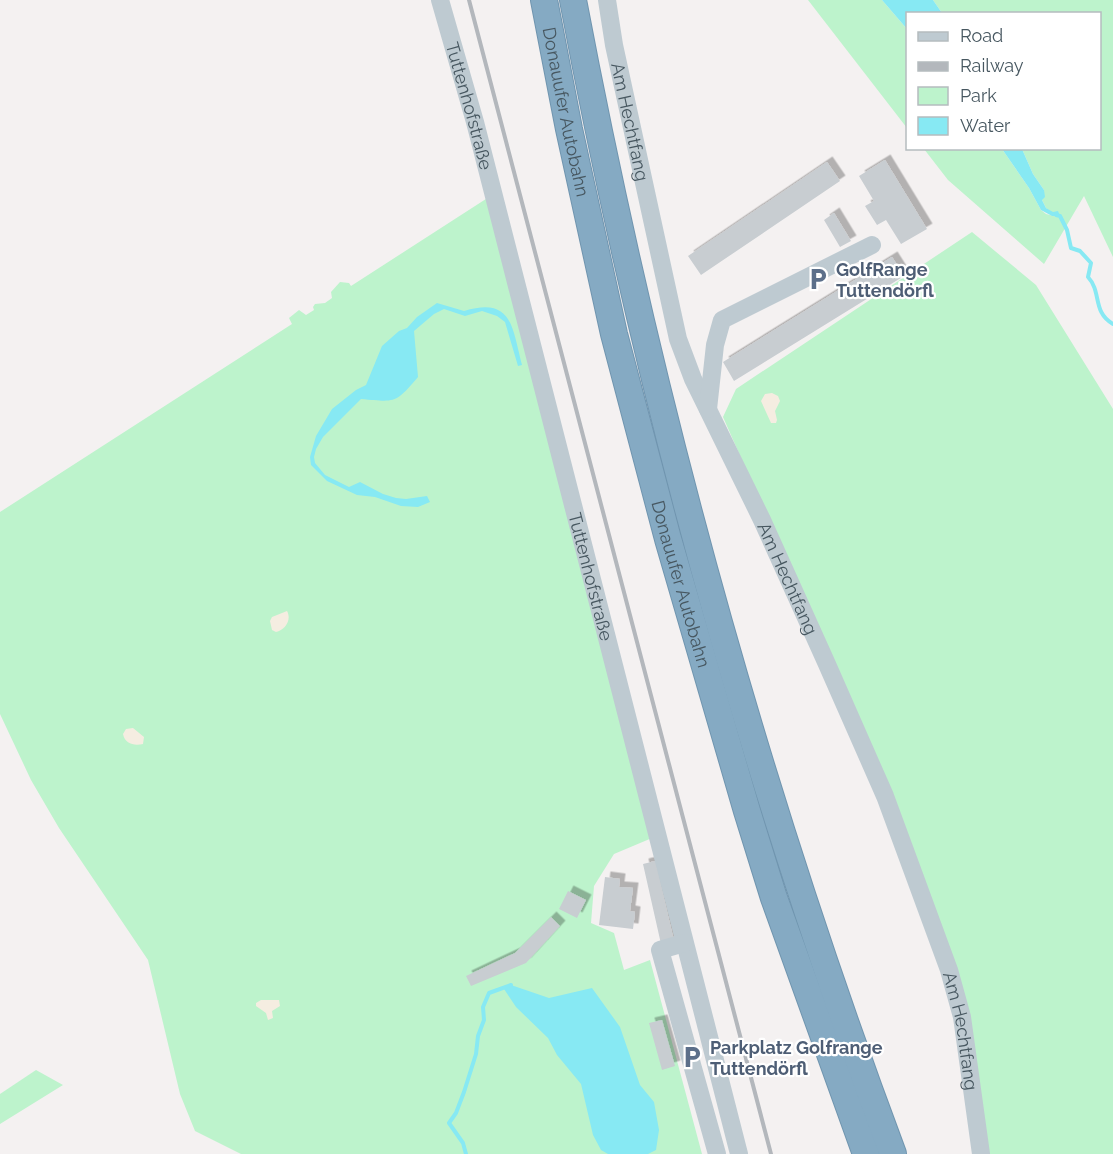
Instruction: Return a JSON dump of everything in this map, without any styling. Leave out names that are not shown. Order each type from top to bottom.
[{"type":"highway","name":"Donauufer Autobahn","points":[[544,0],[569,129],[614,334],[668,539],[774,898],[866,1154]]},
{"type":"highway","name":"Donauufer Autobahn","points":[[573,0],[597,126],[643,329],[695,533],[759,755],[854,1049],[893,1154]]},
{"type":"street","name":"Tuttenhofstraße","points":[[440,0],[475,122],[739,1154]]},
{"type":"street","name":"Am Hechtfang","points":[[607,0],[614,45],[678,339],[693,379],[762,520],[885,796],[949,970],[962,1017],[981,1154]]},
{"type":"street","points":[[708,409],[715,345],[722,320],[872,245]]},
{"type":"street","points":[[684,943],[660,950],[717,1154]]},
{"type":"green space","points":[[808,0],[882,0],[906,28],[906,127]]},
{"type":"green space","points":[[933,0],[1113,0],[1113,257],[1084,196],[1044,264],[948,180],[925,150],[1003,150],[1041,210],[1058,217],[1046,208],[1042,200],[1044,190],[1033,174],[1022,150],[1101,150],[1101,12],[941,12]]},
{"type":"green space","points":[[489,197],[652,838],[614,854],[594,886],[591,923],[614,933],[624,970],[650,960],[702,1154],[241,1154],[195,1131],[180,1094],[148,960],[59,828],[31,780],[0,714],[0,512],[292,324],[289,318],[299,310],[306,315],[314,310],[315,304],[325,303],[332,298],[331,292],[340,282],[349,283],[351,286]]},
{"type":"green space","points":[[972,232],[1036,285],[1113,409],[1113,1154],[985,1154],[969,1040],[849,703],[723,417],[736,389]]},
{"type":"green space","points":[[36,1070],[63,1085],[0,1124],[0,1094]]},
{"type":"sand","points":[[772,393],[778,396],[780,401],[775,411],[776,423],[771,423],[761,401],[765,394]]},
{"type":"sand","points":[[287,611],[289,618],[285,627],[276,632],[272,630],[270,621],[272,617]]},
{"type":"sand","points":[[133,728],[144,737],[143,744],[133,744],[126,740],[123,734],[126,729]]},
{"type":"sand","points":[[261,1000],[279,1000],[280,1006],[272,1011],[273,1018],[268,1020],[266,1013],[256,1006],[256,1003]]},
{"type":"water","points":[[882,0],[933,0],[941,12],[906,12],[906,28]]},
{"type":"water","points":[[1003,150],[1022,150],[1033,174],[1044,190],[1045,197],[1042,200],[1046,208],[1053,212],[1058,211],[1060,216],[1052,216],[1041,210]]},
{"type":"water","points":[[437,303],[464,311],[480,307],[492,308],[501,312],[508,318],[512,328],[522,365],[518,366],[505,322],[497,316],[482,311],[465,316],[444,309],[434,314],[414,331],[418,377],[399,397],[394,399],[381,401],[361,399],[323,437],[314,457],[315,463],[325,475],[349,487],[360,482],[396,498],[427,496],[430,502],[418,507],[401,506],[375,497],[357,495],[327,481],[311,465],[310,457],[316,436],[332,409],[366,385],[382,346]]},
{"type":"water","points":[[511,985],[549,998],[592,988],[620,1027],[640,1085],[654,1102],[659,1130],[656,1150],[648,1154],[608,1154],[601,1150],[593,1135],[581,1084],[557,1055],[548,1038],[516,1007],[504,989]]},
{"type":"building","points":[[885,160],[927,229],[901,244],[886,220],[877,225],[865,206],[874,201],[859,176]]},
{"type":"building","points":[[827,162],[840,181],[701,275],[688,256]]},
{"type":"building","points":[[834,213],[851,241],[840,247],[824,220]]},
{"type":"building","points":[[892,257],[904,276],[734,381],[723,362]]},
{"type":"building","points":[[655,861],[674,941],[661,944],[643,864]]},
{"type":"building","points":[[605,877],[620,879],[619,887],[633,888],[630,911],[635,912],[633,929],[599,925]]},
{"type":"building","points":[[568,891],[586,900],[577,918],[559,909]]},
{"type":"building","points":[[551,917],[560,926],[526,963],[471,986],[466,976],[515,953]]},
{"type":"building","points":[[662,1020],[675,1066],[662,1070],[649,1023]]},
{"type":"waterway","points":[[1056,215],[1060,216],[1067,230],[1071,248],[1080,251],[1091,263],[1088,277],[1095,289],[1102,314],[1113,324]]},
{"type":"waterway","points":[[466,1154],[463,1143],[449,1123],[456,1113],[476,1054],[478,1036],[484,1020],[483,1007],[489,993],[511,985]]},
{"type":"railway","points":[[469,0],[771,1154]]},
{"type":"place","name":"GolfRange Tuttendörfl","points":[[818,279]]},
{"type":"place","name":"Parkplatz Golfrange Tuttendörfl","points":[[692,1057]]}]
